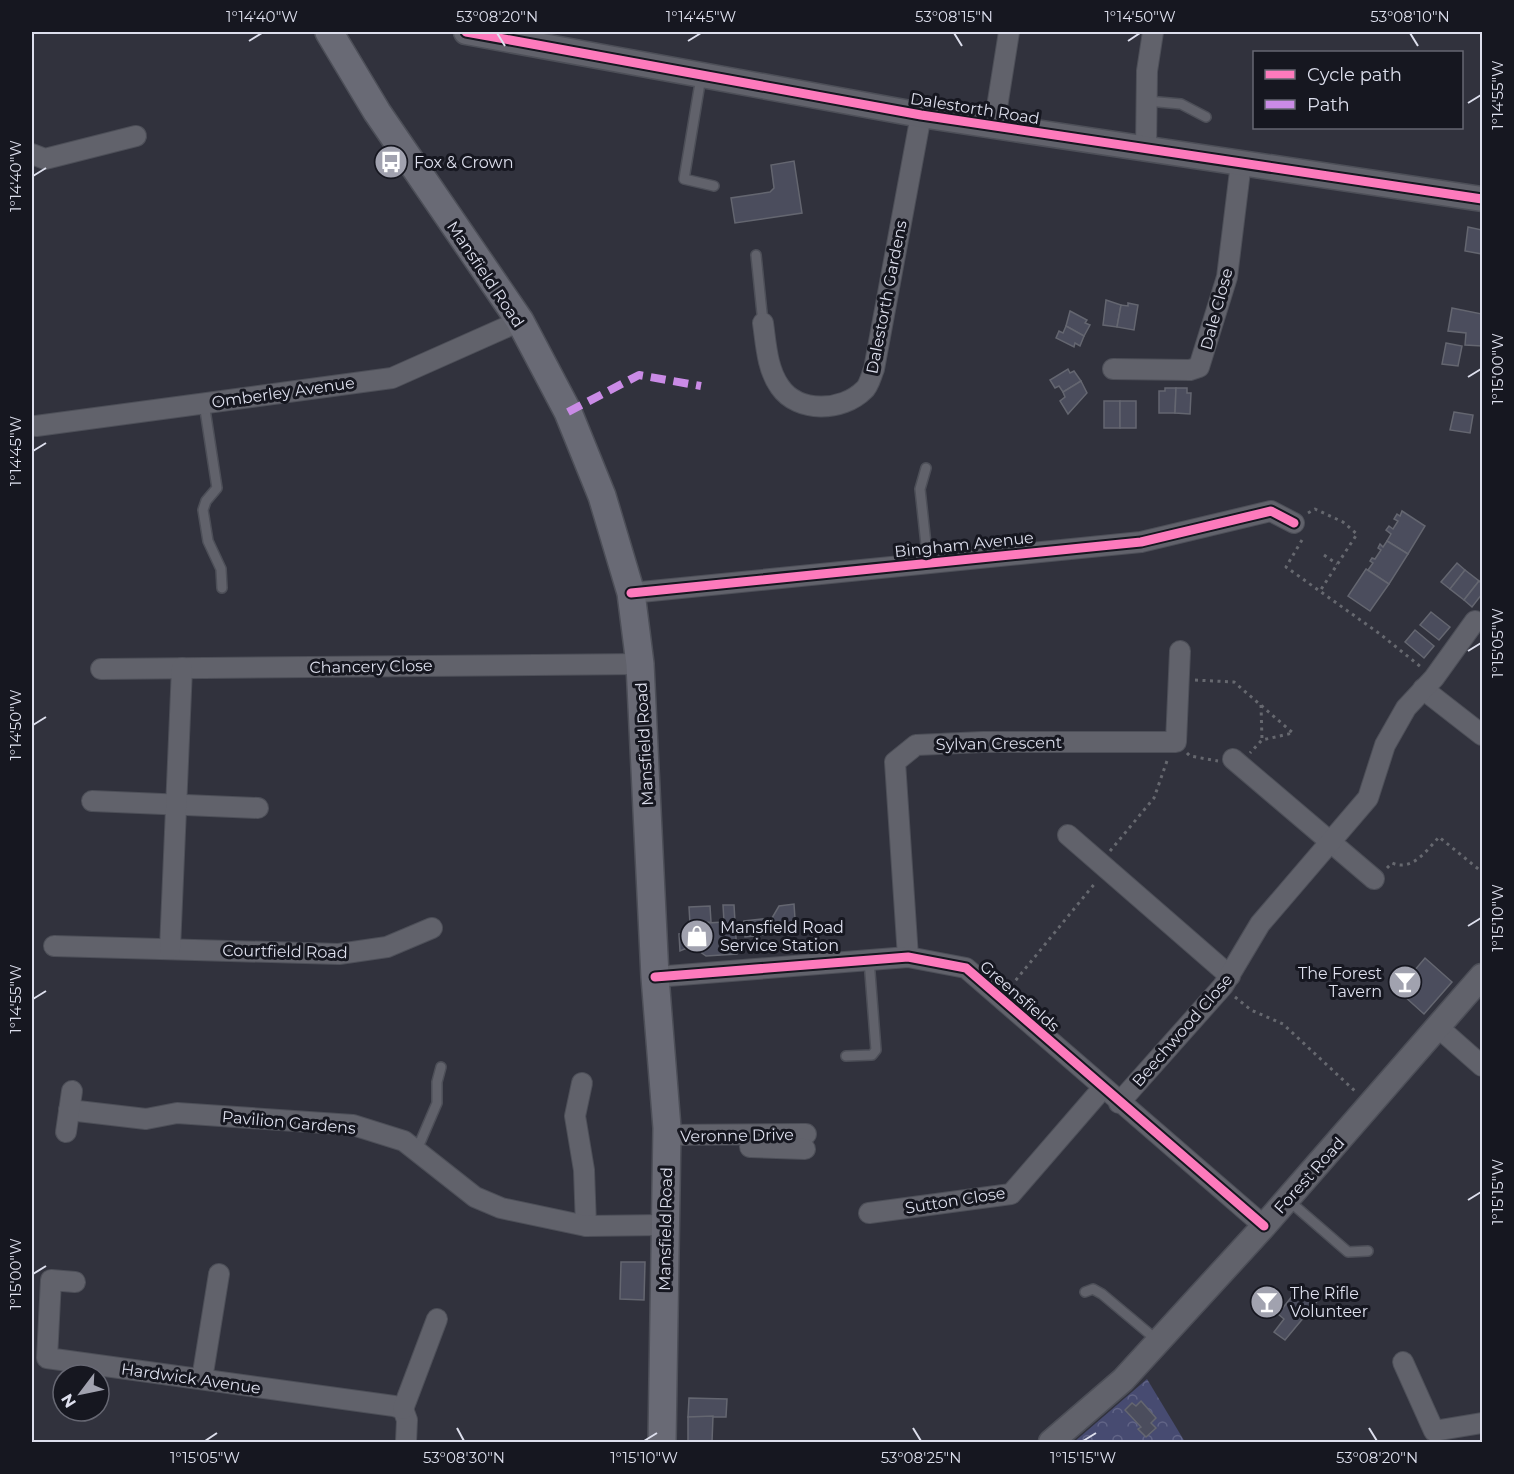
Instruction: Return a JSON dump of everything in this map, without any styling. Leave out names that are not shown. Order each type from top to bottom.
[{"type":"main road","name":"Mansfield Road","points":[[318,32],[520,321],[568,412],[594,475],[631,593],[640,664],[655,977],[667,1140],[662,1443]]},
{"type":"street","name":"Dalestorth Road","points":[[466,32],[921,115],[1482,199]]},
{"type":"street","points":[[994,126],[1009,32]]},
{"type":"street","points":[[1146,150],[1147,71],[1153,32]]},
{"type":"street","name":"Dalestorth Gardens","points":[[763,323],[774,376],[780,388],[795,400],[828,407],[844,403],[865,390],[874,369],[921,115]]},
{"type":"street","points":[[32,154],[45,159],[136,136]]},
{"type":"street","name":"Dale Close","points":[[1113,369],[1190,370],[1199,368],[1227,277],[1241,164]]},
{"type":"street","name":"Omberley Avenue","points":[[36,426],[392,378],[520,321]]},
{"type":"street","name":"Bingham Avenue","points":[[631,593],[1141,542],[1271,511],[1298,532]]},
{"type":"street","name":"Beechwood Close","points":[[1119,1103],[1226,981],[1260,924],[1332,843],[1368,798],[1385,745],[1406,708],[1429,684],[1475,621]]},
{"type":"street","points":[[1176,742],[1179,651]]},
{"type":"street","name":"Chancery Close","points":[[101,669],[640,664]]},
{"type":"street","points":[[170,948],[182,668]]},
{"type":"street","points":[[1429,684],[1482,735]]},
{"type":"street","name":"Sylvan Crescent","points":[[908,957],[896,762],[916,745],[983,742],[1176,742]]},
{"type":"street","points":[[1236,762],[1374,879]]},
{"type":"street","points":[[92,801],[258,808]]},
{"type":"street","points":[[1068,835],[1101,863],[1226,981]]},
{"type":"street","name":"Courtfield Road","points":[[54,946],[339,954],[387,947],[432,928]]},
{"type":"street","name":"Greensfields","points":[[655,977],[908,957],[966,968],[1102,1089],[1264,1226]]},
{"type":"street","name":"Forest Road","points":[[1051,1443],[1123,1380],[1158,1341],[1243,1258],[1264,1226],[1482,976]]},
{"type":"street","points":[[1439,1028],[1482,1066]]},
{"type":"street","points":[[582,1083],[574,1116],[584,1170],[586,1226]]},
{"type":"street","name":"Sutton Close","points":[[869,1213],[1011,1194],[1102,1089]]},
{"type":"street","points":[[66,1132],[72,1090]]},
{"type":"street","name":"Pavilion Gardens","points":[[69,1110],[146,1119],[177,1113],[353,1125],[404,1141],[475,1197],[501,1208],[586,1226],[664,1225]]},
{"type":"street","points":[[667,1140],[806,1141]]},
{"type":"street","points":[[202,1379],[219,1274]]},
{"type":"street","name":"Hardwick Avenue","points":[[75,1282],[51,1280],[47,1358],[403,1409]]},
{"type":"street","points":[[406,1443],[407,1420],[403,1409],[437,1319]]},
{"type":"street","points":[[1403,1362],[1434,1431],[1482,1423]]},
{"type":"lane","points":[[701,75],[684,179],[714,186]]},
{"type":"lane","points":[[1147,101],[1181,104],[1206,117]]},
{"type":"lane","points":[[756,255],[763,323]]},
{"type":"lane","points":[[204,403],[217,488],[206,501],[204,510],[208,541],[221,569],[222,588]]},
{"type":"lane","points":[[926,468],[920,489],[928,563]]},
{"type":"lane","points":[[846,1056],[872,1055],[876,1050],[868,960]]},
{"type":"lane","points":[[416,1152],[437,1103],[441,1067]]},
{"type":"lane","points":[[1287,1200],[1348,1252],[1368,1251]]},
{"type":"lane","points":[[1085,1292],[1093,1289],[1102,1294],[1158,1341]]},
{"type":"path","points":[[1320,591],[1357,534],[1343,522],[1315,509],[1298,532],[1286,567],[1380,634],[1429,684]]},
{"type":"path","points":[[1324,555],[1337,564]]},
{"type":"path","points":[[1000,999],[1099,878],[1097,869],[1101,863],[1154,798],[1176,742],[1190,756],[1223,762],[1227,766],[1236,762],[1262,740],[1293,733],[1234,681],[1179,680]]},
{"type":"path","points":[[1261,705],[1262,740]]},
{"type":"path","points":[[1374,879],[1392,862],[1398,865],[1415,862],[1439,837],[1482,872]]},
{"type":"path","points":[[1226,981],[1251,1010],[1283,1024],[1371,1105]]},
{"type":"green space","points":[[1147,1379],[1185,1442],[1074,1442]]},
{"type":"building","points":[[794,161],[802,213],[735,223],[731,198],[770,192],[774,188],[771,165]]},
{"type":"building","points":[[1468,227],[1482,230],[1482,254],[1465,251]]},
{"type":"building","points":[[1106,300],[1121,305],[1117,327],[1103,325]]},
{"type":"building","points":[[1128,303],[1138,305],[1134,330],[1117,327],[1121,305],[1128,306]]},
{"type":"building","points":[[1452,308],[1482,314],[1482,346],[1465,345],[1466,333],[1448,331]]},
{"type":"building","points":[[1070,311],[1087,320],[1085,323],[1090,325],[1084,336],[1066,326]]},
{"type":"building","points":[[1066,326],[1084,336],[1080,346],[1075,343],[1074,347],[1056,338],[1059,331],[1063,333]]},
{"type":"building","points":[[1446,343],[1462,346],[1458,366],[1442,364]]},
{"type":"building","points":[[1068,369],[1070,373],[1074,371],[1081,381],[1063,392],[1059,386],[1055,388],[1050,380]]},
{"type":"building","points":[[1081,381],[1087,393],[1068,414],[1060,401],[1065,397],[1063,392]]},
{"type":"building","points":[[1165,388],[1176,388],[1175,413],[1159,413],[1159,391],[1165,391]]},
{"type":"building","points":[[1176,388],[1187,388],[1187,393],[1191,393],[1190,414],[1175,413]]},
{"type":"building","points":[[1104,401],[1120,401],[1120,428],[1104,428]]},
{"type":"building","points":[[1120,401],[1136,401],[1136,428],[1120,428]]},
{"type":"building","points":[[1454,412],[1473,415],[1470,433],[1450,430]]},
{"type":"building","points":[[1402,511],[1425,526],[1408,554],[1387,541],[1391,534],[1386,530],[1389,526],[1393,529],[1398,521],[1394,519],[1397,514],[1400,516]]},
{"type":"building","points":[[1387,541],[1408,554],[1389,584],[1368,570],[1373,563],[1370,561],[1372,558],[1375,559],[1381,550],[1378,548],[1380,544],[1383,547]]},
{"type":"building","points":[[1457,563],[1465,570],[1450,589],[1441,582]]},
{"type":"building","points":[[1366,569],[1389,584],[1370,611],[1348,596]]},
{"type":"building","points":[[1465,570],[1479,581],[1464,600],[1450,589]]},
{"type":"building","points":[[1479,581],[1482,584],[1482,594],[1472,607],[1464,600]]},
{"type":"building","points":[[1431,612],[1450,627],[1439,640],[1420,625]]},
{"type":"building","points":[[1415,630],[1434,646],[1424,658],[1405,642]]},
{"type":"building","points":[[794,904],[796,933],[774,934],[772,918],[779,906]]},
{"type":"building","points":[[723,905],[734,905],[737,954],[706,956],[692,946],[690,924],[724,922]]},
{"type":"building","points":[[710,906],[711,922],[690,924],[689,907]]},
{"type":"building","points":[[772,918],[774,934],[745,937],[744,921]]},
{"type":"building","points":[[691,932],[692,946],[680,951],[679,934]]},
{"type":"building","points":[[1425,958],[1452,982],[1424,1014],[1404,996],[1410,988],[1404,983]]},
{"type":"building","points":[[621,1262],[645,1262],[644,1300],[620,1299]]},
{"type":"building","points":[[1301,1285],[1319,1299],[1285,1340],[1274,1332],[1284,1319],[1278,1314]]},
{"type":"building","points":[[689,1398],[727,1399],[726,1417],[688,1417]]},
{"type":"building","points":[[1141,1401],[1156,1418],[1151,1423],[1156,1428],[1146,1437],[1138,1429],[1141,1427],[1125,1410],[1132,1403],[1136,1406]]},
{"type":"building","points":[[713,1416],[712,1442],[688,1442],[688,1417]]},
{"type":"marked path","points":[[568,412],[639,375],[701,386]]},
{"type":"cycle path","points":[[466,32],[921,115],[1482,199]]},
{"type":"cycle path","points":[[631,593],[1141,542],[1271,511],[1294,523]]},
{"type":"cycle path","points":[[655,977],[908,957],[966,968],[1264,1226]]},
{"type":"place","name":"Fox & Crown","points":[[391,162]]},
{"type":"place","name":"Mansfield Road Service Station","points":[[697,936]]},
{"type":"place","name":"The Forest Tavern","points":[[1405,982]]},
{"type":"place","name":"The Rifle Volunteer","points":[[1267,1302]]}]
